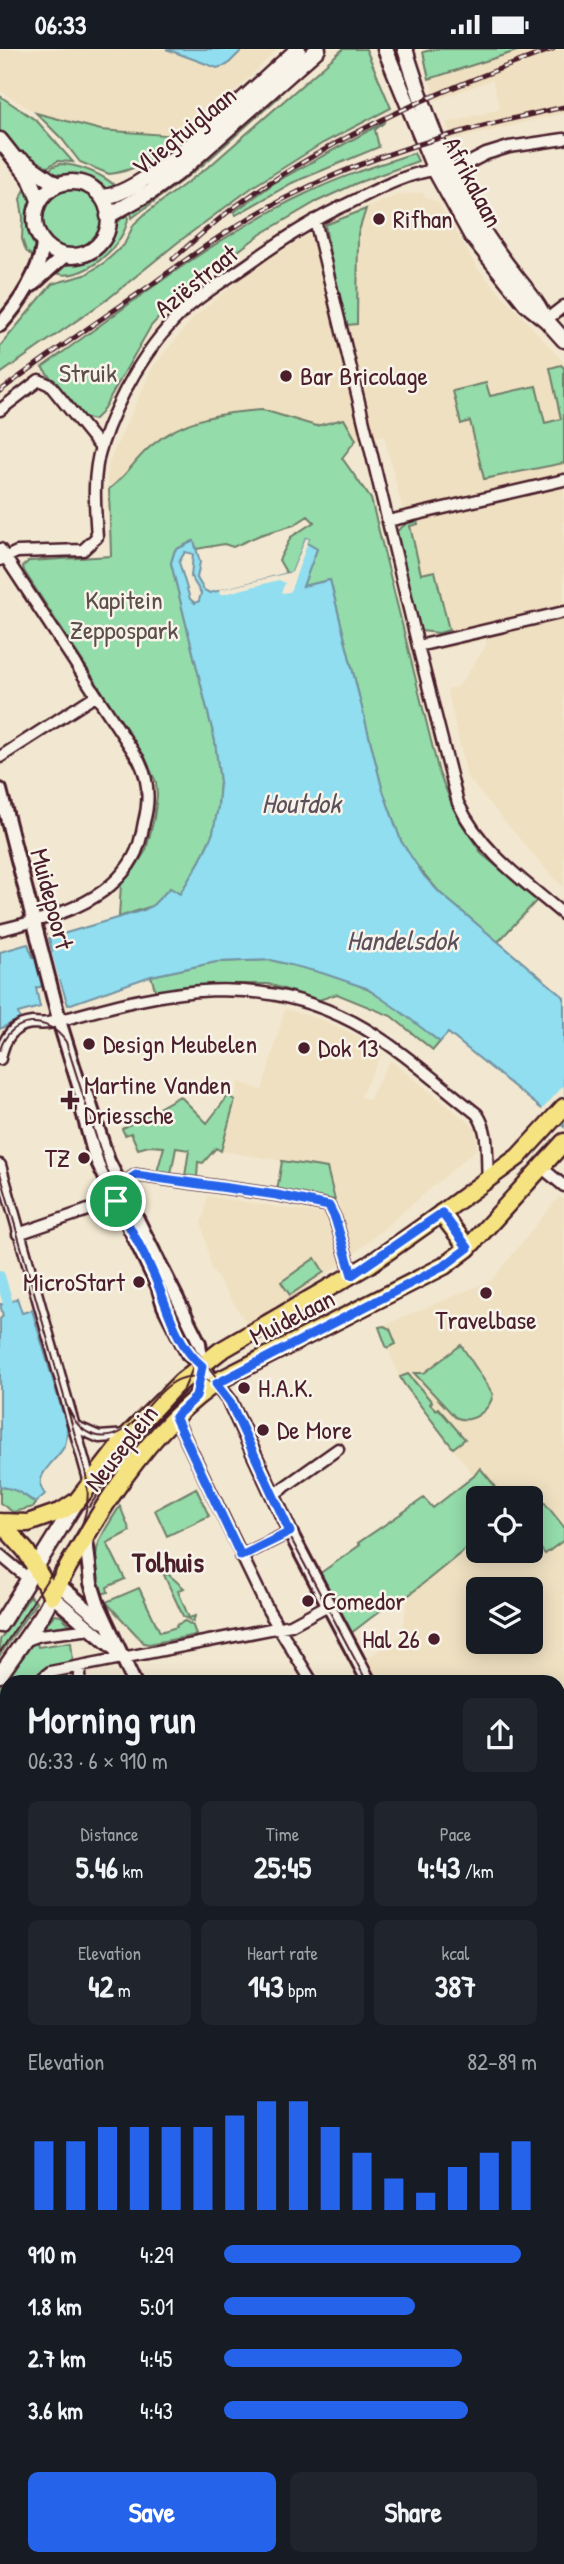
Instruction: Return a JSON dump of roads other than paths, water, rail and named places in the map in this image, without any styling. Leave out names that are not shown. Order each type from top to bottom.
[{"type":"main road","name":"Vliegtuiglaan","points":[[102,197],[123,191],[170,162],[298,49]]},
{"type":"main road","name":"Vliegtuiglaan","points":[[108,216],[152,191],[186,166],[318,49]]},
{"type":"main road","name":"Afrikalaan","points":[[385,49],[435,170],[471,235],[526,304],[546,320],[564,340]]},
{"type":"main road","name":"Afrikalaan","points":[[405,49],[414,81],[452,172],[474,216],[508,267],[534,298],[546,320]]},
{"type":"main road","points":[[0,140],[30,178],[39,200],[35,222],[43,243],[65,255],[82,254],[99,244],[108,226],[108,216],[102,197],[87,185],[57,185],[39,200]]},
{"type":"main road","points":[[12,155],[57,185]]},
{"type":"main road","name":"Muidelaan","points":[[202,1366],[220,1351],[352,1275],[442,1213],[518,1157],[564,1107]]},
{"type":"main road","name":"Muidelaan","points":[[196,1397],[444,1266],[468,1248],[560,1146]]},
{"type":"main road","points":[[442,1213],[468,1248]]},
{"type":"main road","name":"Neuseplein","points":[[33,1574],[77,1501],[128,1435],[173,1389],[202,1366]]},
{"type":"main road","name":"Neuseplein","points":[[0,1522],[13,1534],[33,1574],[55,1590],[147,1446],[196,1397]]},
{"type":"main road","name":"Neuseplein","points":[[0,1522],[28,1523],[62,1511],[77,1501]]},
{"type":"main road","points":[[0,1625],[33,1574]]},
{"type":"main road","points":[[0,1675],[55,1590]]},
{"type":"street","points":[[452,172],[486,154],[509,147],[564,139]]},
{"type":"street","name":"Aziëstraat","points":[[2,555],[83,550],[97,537],[96,476],[101,448],[136,372],[155,343],[186,309],[268,250],[316,220],[388,185],[435,170]]},
{"type":"street","points":[[316,220],[451,784],[466,820],[495,857],[564,915]]},
{"type":"street","points":[[0,325],[24,292],[38,263],[43,243]]},
{"type":"street","points":[[24,292],[65,255]]},
{"type":"street","points":[[546,320],[564,306]]},
{"type":"street","points":[[0,410],[39,380],[50,385],[101,448]]},
{"type":"street","points":[[387,521],[564,480]]},
{"type":"street","points":[[0,930],[80,906],[96,897],[125,871],[135,856],[141,837],[148,793],[147,779],[139,760],[110,712],[95,696],[2,555]]},
{"type":"street","points":[[418,646],[564,611]]},
{"type":"street","points":[[0,757],[95,696]]},
{"type":"street","name":"Muidepoort","points":[[1,796],[60,1017],[66,1026],[102,1145],[120,1194],[199,1343],[202,1366]]},
{"type":"street","points":[[0,1059],[5,1039],[16,1028],[32,1023],[49,1023],[60,1017],[148,997],[209,989],[247,990],[281,995],[316,1006],[354,1023],[388,1045],[477,1114],[486,1128],[488,1179]]},
{"type":"street","points":[[0,1165],[74,1426]]},
{"type":"street","points":[[541,1167],[564,1186]]},
{"type":"street","points":[[18,1234],[120,1194],[136,1175],[277,1195],[329,1206],[352,1275]]},
{"type":"street","points":[[202,1366],[230,1402],[290,1532],[365,1675]]},
{"type":"street","name":"Neuseplein","points":[[196,1397],[202,1366]]},
{"type":"street","points":[[175,1417],[241,1556],[278,1627],[308,1675]]},
{"type":"street","name":"Neuseplein","points":[[74,1426],[99,1437],[128,1435]]},
{"type":"street","name":"Neuseplein","points":[[74,1426],[90,1483]]},
{"type":"street","points":[[273,1495],[338,1449]]},
{"type":"street","points":[[241,1556],[290,1532]]},
{"type":"street","name":"Neuseplein","points":[[86,1539],[91,1583],[108,1627],[125,1659]]},
{"type":"street","points":[[0,1555],[33,1574]]},
{"type":"street","name":"Neuseplein","points":[[55,1590],[108,1627]]},
{"type":"street","name":"Neuseplein","points":[[55,1590],[125,1659]]},
{"type":"street","points":[[52,1675],[291,1625],[328,1605]]},
{"type":"street","points":[[24,1641],[40,1635],[92,1629]]},
{"type":"street","points":[[125,1659],[131,1675]]},
{"type":"street","points":[[80,1675],[81,1667]]},
{"type":"water","points":[[166,49],[243,49],[227,65],[217,68]]},
{"type":"water","points":[[306,538],[309,539],[307,543],[317,549],[303,586],[330,580],[382,788],[401,841],[424,876],[440,893],[564,997],[564,1127],[448,1033],[440,1042],[366,988],[271,960],[216,962],[151,976],[68,1005],[60,981],[36,988],[40,1007],[18,1013],[20,1019],[0,1029],[0,952],[28,944],[33,957],[52,952],[49,938],[144,910],[152,906],[170,888],[180,894],[213,833],[220,782],[215,741],[171,563],[175,550],[194,541],[200,562],[197,578],[204,590],[210,593],[292,572]],"holes":[[[185,552],[193,554],[191,577],[201,593],[199,601],[195,603],[190,599],[179,562]]]},
{"type":"water","points":[[17,1298],[22,1313],[32,1310],[67,1427],[67,1438],[62,1451],[43,1474],[41,1487],[45,1494],[35,1503],[19,1492],[0,1487],[0,1319],[3,1316],[0,1304],[8,1305]]},
{"type":"waterway","points":[[0,1276],[12,1317]]},
{"type":"tram line","points":[[0,1050],[12,1031],[30,1023],[49,1027],[66,1042],[106,1168],[195,1349],[216,1377],[288,1533],[363,1675]]},
{"type":"tram line","points":[[0,1173],[88,1486],[87,1509],[79,1531],[0,1652]]},
{"type":"tram line","points":[[89,1507],[128,1450],[184,1389],[192,1370],[191,1344]]},
{"type":"tram line","points":[[66,1404],[84,1430],[94,1435],[112,1436],[127,1428],[167,1387],[182,1378],[200,1377],[221,1388]]},
{"type":"railway","points":[[173,259],[234,208],[316,154],[432,97],[553,49]]},
{"type":"railway","points":[[0,391],[202,249],[276,203],[328,178],[393,153],[461,132],[564,107]]},
{"type":"place","name":"Rifhan","points":[[379,219]]},
{"type":"place","name":"Bar Bricolage","points":[[286,376]]},
{"type":"place","name":"Design Meubelen","points":[[89,1044]]},
{"type":"place","name":"Dok 13","points":[[304,1048]]},
{"type":"place","name":"Martine Vanden Driessche","points":[[70,1100]]},
{"type":"place","name":"TZ","points":[[84,1158]]},
{"type":"place","name":"MicroStart","points":[[139,1282]]},
{"type":"place","name":"Travelbase","points":[[486,1293]]},
{"type":"place","name":"H.A.K.","points":[[244,1388]]},
{"type":"place","name":"De More","points":[[263,1430]]},
{"type":"place","name":"Comedor","points":[[308,1601]]},
{"type":"place","name":"Hal 26","points":[[434,1639]]},
{"type":"district","name":"Tolhuis","points":[[168,1562]]},
{"type":"park label","name":"Struik","points":[[88,373]]},
{"type":"park label","name":"Kapitein Zeppospark","points":[[124,614]]},
{"type":"water label","name":"Houtdok","points":[[301,803]]},
{"type":"water label","name":"Handelsdok","points":[[402,940]]}]
